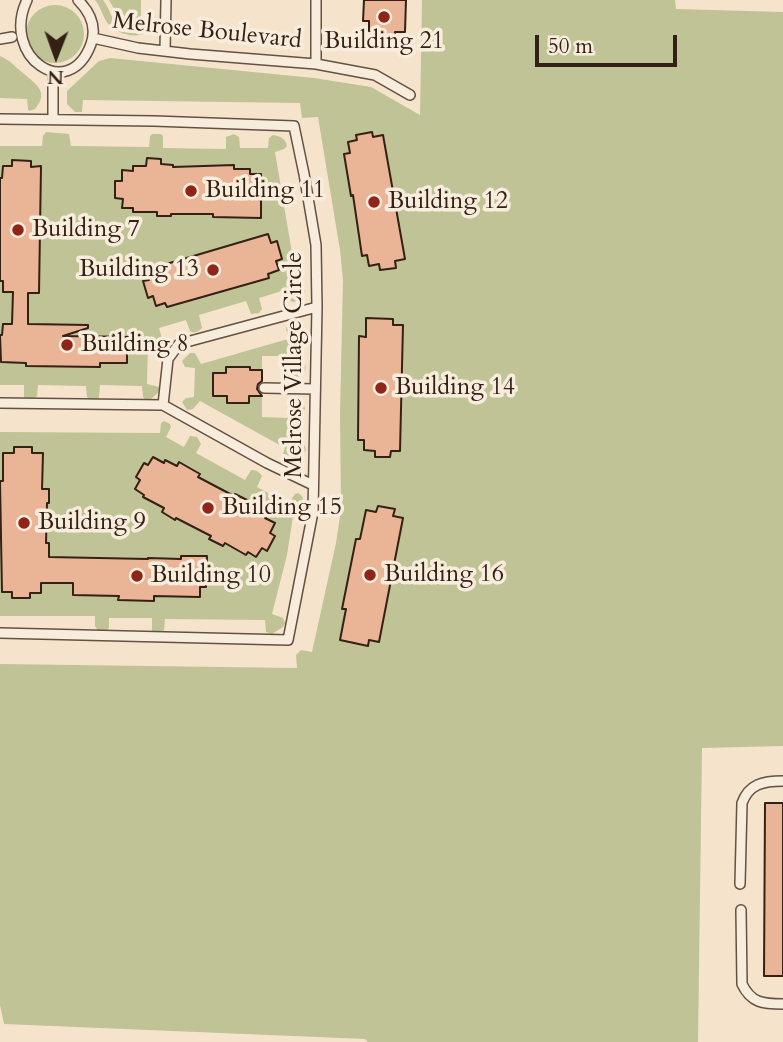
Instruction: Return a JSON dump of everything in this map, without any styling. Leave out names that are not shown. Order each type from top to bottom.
[{"type":"lane","points":[[27,0],[18,10],[12,37],[22,58],[31,66],[53,72],[53,119]]},
{"type":"lane","name":"Melrose Boulevard","points":[[53,72],[67,70],[79,62],[88,52],[93,38],[93,24],[88,11],[78,0]]},
{"type":"lane","points":[[165,51],[166,0]]},
{"type":"lane","points":[[316,0],[316,64]]},
{"type":"lane","points":[[0,39],[12,37]]},
{"type":"lane","name":"Melrose Boulevard","points":[[93,38],[138,48],[316,64],[375,75],[410,95]]},
{"type":"lane","name":"Melrose Village Circle","points":[[0,119],[294,126],[316,246],[317,307],[313,512],[288,639],[0,633]]},
{"type":"lane","points":[[163,405],[168,359],[179,344],[317,307]]},
{"type":"lane","points":[[264,388],[315,389]]},
{"type":"lane","points":[[0,403],[163,405],[267,463],[313,485]]},
{"type":"lane","points":[[740,884],[741,803],[746,792],[757,785],[769,781],[783,781]]},
{"type":"lane","points":[[741,910],[742,984],[747,995],[758,1002],[783,1004]]},
{"type":"green space","points":[[95,0],[103,0],[119,23],[153,26],[144,34],[119,32],[109,25]]},
{"type":"green space","points":[[109,0],[141,0],[141,19],[154,21],[126,20],[118,14]]},
{"type":"green space","points":[[422,0],[675,0],[676,9],[783,12],[783,746],[702,748],[698,1042],[368,1042],[365,1039],[4,1024],[0,1005],[0,664],[297,668],[296,655],[301,650],[312,652],[341,510],[343,280],[318,117],[302,118],[300,103],[83,100],[82,112],[75,112],[67,104],[67,91],[99,61],[110,58],[314,78],[371,87],[420,115]]},
{"type":"green space","points":[[55,5],[71,10],[79,18],[84,34],[79,50],[71,58],[55,63],[39,58],[31,50],[26,34],[31,18],[39,10]]},
{"type":"green space","points":[[0,56],[39,88],[41,97],[35,109],[29,111],[27,99],[0,98]]},
{"type":"green space","points":[[46,132],[69,134],[71,146],[149,147],[150,136],[161,134],[163,148],[226,149],[226,137],[234,134],[239,137],[240,148],[268,148],[269,138],[273,135],[282,138],[287,146],[275,152],[293,259],[293,287],[304,288],[305,292],[294,302],[290,301],[285,290],[259,298],[262,309],[259,313],[251,314],[246,301],[199,315],[202,328],[195,332],[190,331],[186,320],[159,328],[161,341],[148,343],[147,384],[159,387],[160,391],[151,399],[145,400],[142,386],[100,385],[99,397],[90,400],[86,386],[38,385],[37,396],[34,399],[26,399],[24,385],[0,385],[0,146],[42,146]]},
{"type":"green space","points":[[292,324],[301,327],[306,336],[304,340],[293,341],[293,363],[305,365],[304,373],[296,378],[289,375],[288,356],[262,356],[262,417],[289,418],[291,397],[300,399],[305,409],[303,412],[293,413],[292,443],[304,444],[306,450],[298,461],[286,464],[281,460],[285,448],[200,401],[193,409],[187,410],[182,402],[186,398],[194,397],[195,368],[185,367],[182,361],[190,353],[195,353],[201,364],[288,339],[286,327]]},
{"type":"green space","points":[[164,421],[171,427],[166,437],[184,447],[190,436],[197,437],[201,444],[196,453],[245,480],[251,470],[257,471],[262,476],[257,487],[288,504],[295,494],[302,496],[305,507],[302,510],[294,510],[287,555],[272,614],[283,618],[283,627],[272,634],[266,632],[265,620],[165,619],[162,632],[152,631],[152,618],[109,618],[109,628],[99,632],[95,626],[95,616],[0,616],[0,432],[160,433],[161,423]]},
{"type":"building","name":"Building 21","points":[[364,0],[406,0],[405,32],[395,32],[395,38],[379,38],[379,31],[369,31],[369,21],[363,21]]},
{"type":"building","name":"Building 12","points":[[372,132],[373,137],[383,135],[405,259],[395,261],[396,268],[380,270],[379,264],[369,266],[367,255],[362,256],[344,154],[350,153],[348,142],[357,140],[356,135]]},
{"type":"building","name":"Building 11","points":[[147,158],[161,159],[161,164],[173,167],[234,165],[234,169],[250,169],[250,174],[261,174],[261,184],[268,184],[268,199],[261,199],[261,218],[213,217],[213,214],[157,216],[157,212],[133,212],[133,208],[122,208],[123,199],[115,198],[115,181],[122,181],[122,170],[133,171],[133,166],[146,166]]},
{"type":"building","points":[[12,160],[31,161],[31,167],[41,166],[39,293],[28,293],[28,324],[88,325],[88,328],[63,336],[134,337],[134,353],[127,352],[127,363],[100,363],[100,367],[26,366],[26,363],[1,362],[0,335],[3,324],[12,324],[13,292],[3,292],[3,281],[0,281],[0,178],[3,166],[12,166]]},
{"type":"building","name":"Building 13","points":[[268,234],[271,243],[277,241],[282,259],[276,261],[279,270],[268,274],[269,278],[167,307],[165,303],[156,306],[153,296],[148,298],[143,281],[149,280],[146,270]]},
{"type":"building","name":"Building 14","points":[[366,318],[393,319],[393,325],[403,325],[400,451],[391,451],[390,457],[375,457],[375,451],[364,450],[364,440],[358,440],[359,336],[366,337]]},
{"type":"building","points":[[226,367],[262,370],[262,381],[257,389],[262,396],[249,396],[249,403],[227,403],[227,396],[213,396],[213,373],[226,373]]},
{"type":"building","points":[[14,447],[32,447],[32,453],[43,453],[42,489],[49,489],[46,543],[49,543],[49,557],[181,559],[181,556],[207,556],[206,587],[200,587],[200,597],[154,596],[154,601],[118,600],[119,596],[73,595],[73,583],[41,583],[41,593],[30,593],[30,598],[12,598],[12,592],[2,592],[0,481],[3,481],[3,453],[14,453]]},
{"type":"building","name":"Building 15","points":[[153,457],[177,466],[179,462],[200,474],[198,477],[255,504],[253,507],[267,514],[265,518],[275,523],[270,533],[275,536],[267,551],[262,548],[256,557],[248,552],[246,555],[225,543],[223,546],[209,539],[211,536],[176,518],[175,520],[162,512],[164,508],[143,497],[144,495],[135,489],[140,480],[136,477],[144,463],[148,465]]},
{"type":"building","name":"Building 16","points":[[378,506],[395,509],[393,516],[403,518],[379,642],[369,640],[368,646],[340,640],[346,609],[342,609],[356,539],[360,539],[366,510],[376,512]]},
{"type":"building","points":[[765,803],[783,803],[783,976],[764,976]]},
{"type":"place","name":"Building 21","points":[[384,17]]},
{"type":"place","name":"Building 11","points":[[191,191]]},
{"type":"place","name":"Building 12","points":[[374,202]]},
{"type":"place","name":"Building 7","points":[[18,230]]},
{"type":"place","name":"Building 13","points":[[213,270]]},
{"type":"place","name":"Building 8","points":[[67,345]]},
{"type":"place","name":"Building 14","points":[[381,388]]},
{"type":"place","name":"Building 15","points":[[208,508]]},
{"type":"place","name":"Building 9","points":[[24,523]]},
{"type":"place","name":"Building 16","points":[[370,575]]},
{"type":"place","name":"Building 10","points":[[137,576]]}]
